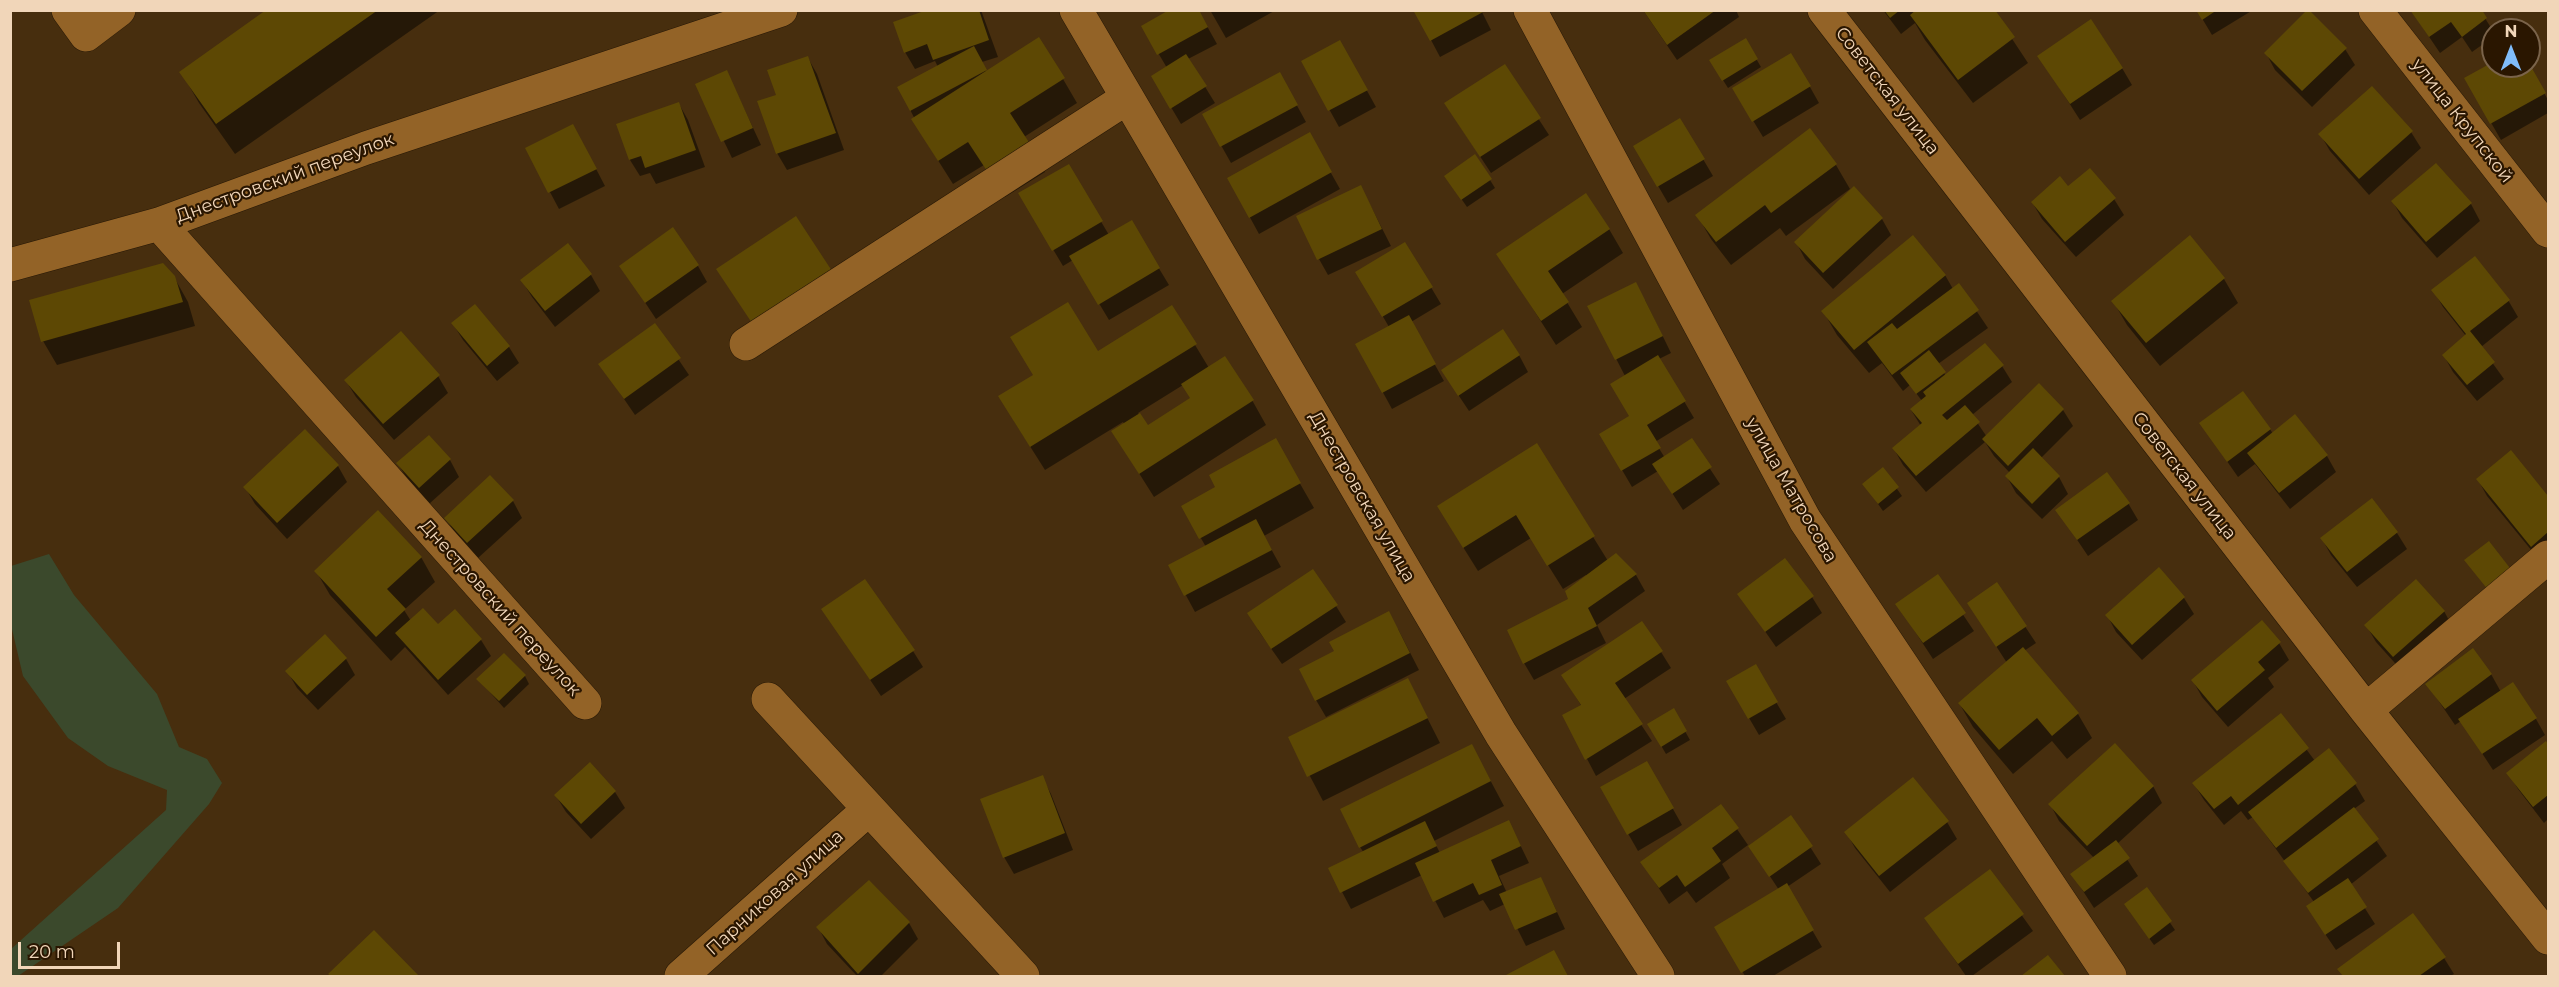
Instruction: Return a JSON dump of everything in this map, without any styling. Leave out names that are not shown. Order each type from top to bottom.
[{"type":"street","points":[[68,10],[86,35],[119,10]]},
{"type":"street","name":"Днестровский переулок","points":[[585,703],[159,224],[366,148],[781,10]]},
{"type":"street","name":"Днестровская улица","points":[[1076,10],[1501,734],[1658,976]]},
{"type":"street","name":"улица Матросова","points":[[1530,10],[1805,520],[2110,976]]},
{"type":"street","name":"Советская улица","points":[[1824,10],[2366,710],[2548,938]]},
{"type":"street","name":"улица Крупской","points":[[2375,10],[2548,231]]},
{"type":"street","points":[[746,344],[1127,98]]},
{"type":"street","points":[[10,265],[159,224]]},
{"type":"street","points":[[2366,710],[2548,557]]},
{"type":"street","points":[[768,699],[1023,976]]},
{"type":"street","name":"Парниковая улица","points":[[681,976],[869,809]]},
{"type":"green space","points":[[49,554],[74,595],[157,694],[179,747],[207,759],[222,783],[209,804],[118,908],[18,976],[11,976],[11,949],[166,810],[167,790],[108,766],[68,738],[23,676],[11,625],[11,566]]},
{"type":"building","points":[[266,10],[378,10],[216,124],[179,72]]},
{"type":"building","points":[[927,10],[979,10],[989,40],[933,60],[927,44],[904,53],[893,22]]},
{"type":"building","points":[[1169,10],[1199,10],[1208,27],[1157,55],[1141,26]]},
{"type":"building","points":[[1413,10],[1482,10],[1483,12],[1430,41]]},
{"type":"building","points":[[1643,10],[1716,10],[1667,45]]},
{"type":"building","points":[[1884,10],[1900,10],[1890,18]]},
{"type":"building","points":[[1916,10],[1995,10],[2015,37],[1958,80],[1910,15]]},
{"type":"building","points":[[2196,10],[2217,10],[2202,20]]},
{"type":"building","points":[[2307,10],[2347,48],[2302,91],[2264,53]]},
{"type":"building","points":[[2410,10],[2482,10],[2487,18],[2481,18],[2481,23],[2462,37],[2451,22],[2429,37]]},
{"type":"building","points":[[2091,19],[2123,68],[2070,104],[2037,56]]},
{"type":"building","points":[[1039,37],[1065,78],[1010,113],[1032,147],[989,174],[968,142],[938,161],[911,119]]},
{"type":"building","points":[[1746,38],[1758,59],[1722,81],[1709,60]]},
{"type":"building","points":[[1340,40],[1368,90],[1328,111],[1301,61]]},
{"type":"building","points":[[974,46],[987,70],[910,111],[897,87]]},
{"type":"building","points":[[1791,53],[1811,86],[1752,122],[1732,88]]},
{"type":"building","points":[[1186,54],[1207,86],[1170,109],[1151,76]]},
{"type":"building","points":[[808,56],[836,133],[776,154],[757,101],[776,95],[767,70]]},
{"type":"building","points":[[1505,64],[1541,118],[1480,157],[1444,103]]},
{"type":"building","points":[[2481,69],[2481,78],[2538,78],[2546,93],[2490,124],[2464,78]]},
{"type":"building","points":[[727,70],[753,128],[721,142],[695,84]]},
{"type":"building","points":[[1280,72],[1298,105],[1220,147],[1202,114]]},
{"type":"building","points":[[2372,86],[2413,131],[2359,179],[2318,134]]},
{"type":"building","points":[[679,102],[696,150],[645,168],[641,156],[629,160],[616,124]]},
{"type":"building","points":[[1680,118],[1705,159],[1657,187],[1633,146]]},
{"type":"building","points":[[573,124],[597,169],[548,193],[525,148]]},
{"type":"building","points":[[1810,128],[1837,164],[1771,213],[1765,205],[1716,242],[1695,215]]},
{"type":"building","points":[[1310,132],[1332,172],[1249,218],[1227,178]]},
{"type":"building","points":[[1475,154],[1492,179],[1461,200],[1444,176]]},
{"type":"building","points":[[2436,163],[2472,203],[2426,242],[2391,201]]},
{"type":"building","points":[[1069,164],[1103,221],[1052,251],[1018,193]]},
{"type":"building","points":[[2090,168],[2116,198],[2065,242],[2031,202],[2060,176],[2068,186]]},
{"type":"building","points":[[1361,185],[1382,229],[1317,260],[1296,216]]},
{"type":"building","points":[[1854,186],[1883,218],[1823,273],[1794,242]]},
{"type":"building","points":[[1586,193],[1610,229],[1548,271],[1569,302],[1541,321],[1496,254]]},
{"type":"building","points":[[796,216],[832,271],[752,323],[716,269]]},
{"type":"building","points":[[1132,220],[1160,268],[1098,305],[1069,256]]},
{"type":"building","points":[[673,227],[699,265],[645,303],[619,266]]},
{"type":"building","points":[[1913,235],[1946,275],[1854,350],[1821,311]]},
{"type":"building","points":[[2190,235],[2225,278],[2146,343],[2111,301]]},
{"type":"building","points":[[1405,242],[1433,287],[1382,317],[1355,272]]},
{"type":"building","points":[[568,243],[592,274],[545,311],[520,280]]},
{"type":"building","points":[[2475,256],[2510,300],[2470,331],[2495,362],[2467,385],[2442,355],[2466,334],[2431,290]]},
{"type":"building","points":[[163,263],[175,276],[183,302],[41,342],[29,300]]},
{"type":"building","points":[[1636,282],[1663,336],[1615,360],[1587,306]]},
{"type":"building","points":[[1959,283],[1979,310],[1892,375],[1867,342],[1892,323],[1897,329]]},
{"type":"building","points":[[1068,302],[1098,351],[1172,305],[1197,344],[1030,447],[998,396],[1033,375],[1010,337]]},
{"type":"building","points":[[475,304],[510,346],[487,366],[451,323]]},
{"type":"building","points":[[1409,315],[1436,364],[1382,393],[1355,344]]},
{"type":"building","points":[[655,323],[681,358],[624,399],[598,364]]},
{"type":"building","points":[[1503,329],[1520,355],[1458,396],[1441,370]]},
{"type":"building","points":[[401,331],[440,375],[383,424],[344,380]]},
{"type":"building","points":[[1985,343],[2004,365],[1942,415],[1947,420],[1965,405],[1980,422],[1916,476],[1892,448],[1922,423],[1910,409],[1926,396],[1923,392]]},
{"type":"building","points":[[1929,350],[1946,372],[1916,394],[1900,373]]},
{"type":"building","points":[[1658,355],[1686,401],[1647,425],[1661,448],[1621,471],[1599,434],[1629,416],[1610,384]]},
{"type":"building","points":[[1225,356],[1254,400],[1139,474],[1111,431],[1140,413],[1148,425],[1190,398],[1181,384]]},
{"type":"building","points":[[2039,383],[2064,409],[2008,466],[1982,439]]},
{"type":"building","points":[[2243,391],[2271,429],[2227,462],[2199,423]]},
{"type":"building","points":[[2295,414],[2328,455],[2279,493],[2247,453]]},
{"type":"building","points":[[305,429],[339,465],[277,523],[243,487]]},
{"type":"building","points":[[429,435],[451,459],[419,488],[396,463]]},
{"type":"building","points":[[1276,438],[1301,483],[1199,539],[1181,506],[1215,487],[1209,475]]},
{"type":"building","points":[[1692,438],[1712,467],[1672,494],[1652,464]]},
{"type":"building","points":[[1537,443],[1595,536],[1547,566],[1516,515],[1463,548],[1437,506]]},
{"type":"building","points":[[2033,448],[2060,476],[2032,504],[2005,476]]},
{"type":"building","points":[[2511,450],[2548,496],[2548,532],[2531,547],[2476,479]]},
{"type":"building","points":[[1883,467],[1899,487],[1878,504],[1862,484]]},
{"type":"building","points":[[2107,472],[2130,503],[2077,540],[2055,510]]},
{"type":"building","points":[[490,475],[514,500],[467,543],[444,518]]},
{"type":"building","points":[[2372,498],[2398,532],[2347,572],[2320,538]]},
{"type":"building","points":[[378,510],[422,557],[387,589],[406,609],[376,637],[314,571]]},
{"type":"building","points":[[1256,519],[1272,550],[1184,596],[1168,565]]},
{"type":"building","points":[[2489,541],[2513,572],[2489,591],[2464,560]]},
{"type":"building","points":[[1616,553],[1637,574],[1588,608],[1597,626],[1523,664],[1507,630],[1568,599],[1565,591]]},
{"type":"building","points":[[1785,558],[1814,596],[1765,632],[1737,594]]},
{"type":"building","points":[[2159,567],[2185,597],[2132,645],[2105,615]]},
{"type":"building","points":[[1313,569],[1338,605],[1271,649],[1247,613]]},
{"type":"building","points":[[1938,574],[1966,613],[1923,643],[1895,604]]},
{"type":"building","points":[[865,579],[915,650],[870,680],[821,609]]},
{"type":"building","points":[[2416,579],[2445,611],[2393,657],[2364,625]]},
{"type":"building","points":[[1997,582],[2027,626],[1996,647],[1967,603]]},
{"type":"building","points":[[423,608],[438,624],[455,609],[482,639],[438,680],[395,633]]},
{"type":"building","points":[[1389,611],[1410,653],[1315,701],[1299,669],[1334,651],[1329,642]]},
{"type":"building","points":[[2262,620],[2281,642],[2258,662],[2265,670],[2217,711],[2191,680]]},
{"type":"building","points":[[1642,621],[1663,651],[1615,683],[1643,724],[1585,760],[1562,715],[1581,705],[1561,675]]},
{"type":"building","points":[[325,634],[347,658],[307,695],[285,671]]},
{"type":"building","points":[[2023,647],[2079,713],[2052,736],[2037,718],[1999,750],[1958,703]]},
{"type":"building","points":[[2473,648],[2492,674],[2445,709],[2425,684]]},
{"type":"building","points":[[504,653],[526,675],[499,701],[476,679]]},
{"type":"building","points":[[1756,664],[1778,702],[1748,719],[1726,681]]},
{"type":"building","points":[[1408,678],[1428,718],[1307,777],[1288,737]]},
{"type":"building","points":[[2513,682],[2537,718],[2482,754],[2458,719]]},
{"type":"building","points":[[1674,708],[1687,731],[1661,747],[1647,724]]},
{"type":"building","points":[[2281,713],[2309,748],[2238,805],[2231,796],[2214,809],[2192,783]]},
{"type":"building","points":[[2546,741],[2548,744],[2548,795],[2533,807],[2506,773]]},
{"type":"building","points":[[2115,743],[2154,786],[2087,846],[2048,804]]},
{"type":"building","points":[[1472,744],[1491,781],[1359,848],[1340,809]]},
{"type":"building","points":[[2329,748],[2357,783],[2276,848],[2248,812]]},
{"type":"building","points":[[1647,761],[1674,808],[1627,835],[1600,787]]},
{"type":"building","points":[[590,762],[616,791],[581,824],[554,795]]},
{"type":"building","points":[[1043,775],[1065,833],[1003,858],[980,799]]},
{"type":"building","points":[[1913,777],[1949,821],[1879,876],[1844,832]]},
{"type":"building","points":[[1721,804],[1739,828],[1712,848],[1721,861],[1685,887],[1677,875],[1659,888],[1640,862]]},
{"type":"building","points":[[2354,807],[2379,839],[2308,893],[2283,861]]},
{"type":"building","points":[[1791,815],[1813,846],[1769,877],[1748,846]]},
{"type":"building","points":[[1509,820],[1521,846],[1491,860],[1502,885],[1479,895],[1473,883],[1433,902],[1415,863]]},
{"type":"building","points":[[1425,821],[1437,846],[1340,893],[1328,868]]},
{"type":"building","points":[[2116,840],[2130,858],[2084,892],[2070,874]]},
{"type":"building","points":[[1990,869],[2024,914],[1958,964],[1924,918]]},
{"type":"building","points":[[1541,877],[1557,912],[1515,930],[1499,894]]},
{"type":"building","points":[[2348,878],[2367,907],[2325,935],[2306,906]]},
{"type":"building","points":[[869,880],[910,922],[858,974],[816,927]]},
{"type":"building","points":[[1787,883],[1814,930],[1741,973],[1714,927]]},
{"type":"building","points":[[2147,887],[2172,921],[2149,939],[2124,904]]},
{"type":"building","points":[[2413,913],[2446,957],[2419,976],[2343,976],[2337,969]]},
{"type":"building","points":[[374,930],[419,976],[331,976],[328,974]]},
{"type":"building","points":[[1554,950],[1568,976],[1504,976]]},
{"type":"building","points":[[2048,955],[2065,976],[2021,976]]}]
